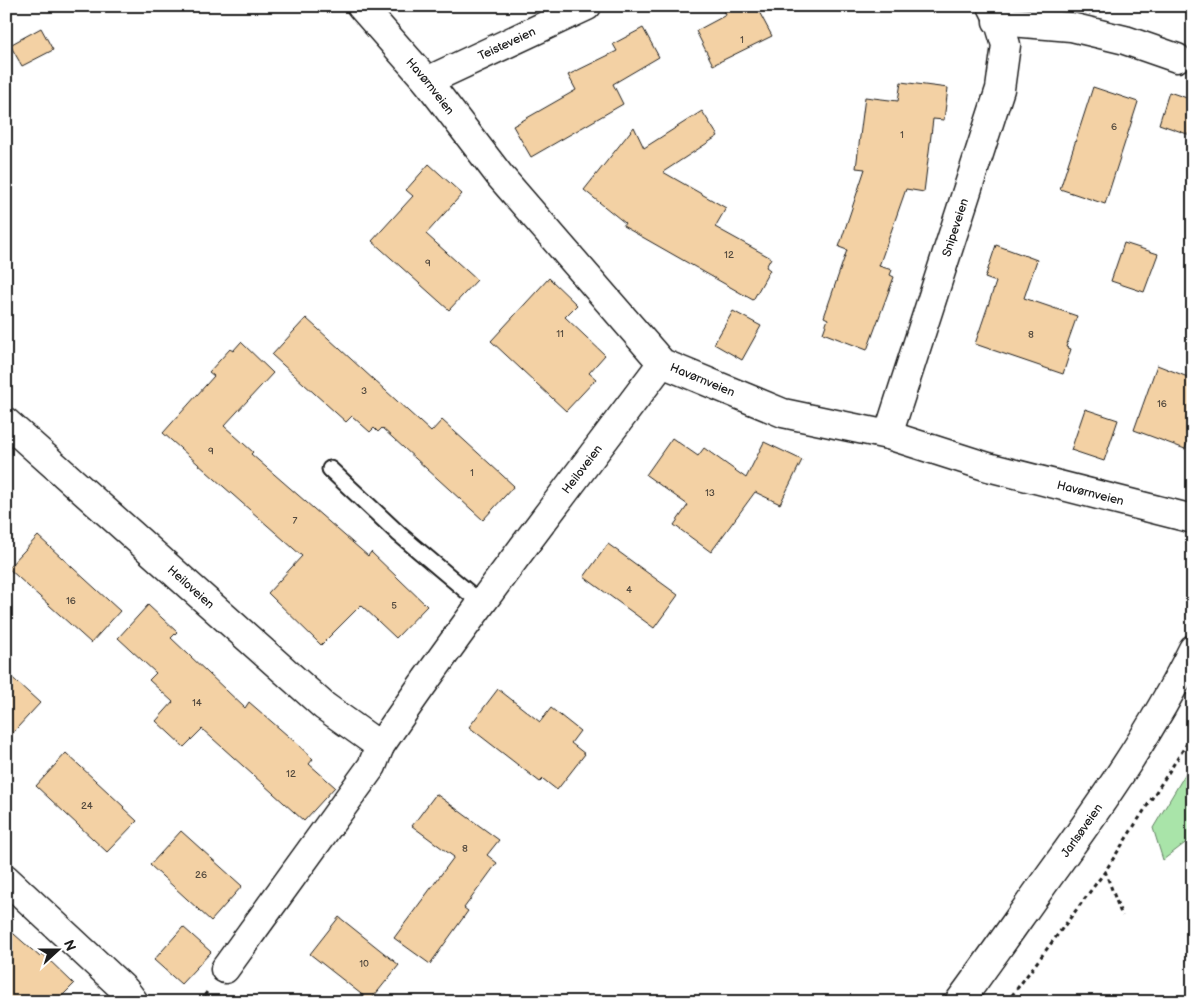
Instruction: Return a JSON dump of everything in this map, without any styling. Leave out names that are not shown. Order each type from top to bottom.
[{"type":"street","name":"Havørnveien","points":[[361,6],[427,81],[500,176],[662,363],[783,413],[888,435],[988,467],[1193,519]]},
{"type":"street","name":"Teisteveien","points":[[427,81],[586,6]]},
{"type":"street","name":"Snipeveien","points":[[994,14],[1071,27],[1125,40],[1177,58]]},
{"type":"street","name":"Snipeveien","points":[[888,435],[1000,89],[1006,45],[994,14]]},
{"type":"street","name":"Heiloveien","points":[[225,970],[372,766],[380,746],[413,698],[662,363]]},
{"type":"street","name":"Heiloveien","points":[[6,422],[324,706],[380,746]]},
{"type":"street","name":"Jarlsøveien","points":[[958,1002],[1125,768],[1171,692],[1193,649]]},
{"type":"street","points":[[6,879],[125,990],[134,1002]]},
{"type":"lane","points":[[330,469],[399,534],[482,604]]},
{"type":"path","points":[[1007,1002],[1105,871],[1193,732]]},
{"type":"path","points":[[1105,871],[1122,916]]},
{"type":"green space","points":[[1193,761],[1193,837],[1163,860],[1153,828]]},
{"type":"building","points":[[722,6],[756,6],[772,36],[713,65],[696,31],[726,15]]},
{"type":"building","points":[[41,28],[53,50],[22,66],[10,45]]},
{"type":"building","points":[[643,28],[659,57],[613,84],[623,104],[531,157],[513,126],[576,90],[568,75],[617,51],[613,44]]},
{"type":"building","points":[[901,82],[948,88],[944,120],[933,119],[924,192],[906,189],[879,266],[892,270],[890,275],[894,277],[867,350],[823,333],[828,319],[824,317],[847,250],[839,247],[865,169],[856,168],[865,97],[898,101]]},
{"type":"building","points":[[1093,87],[1138,102],[1105,204],[1060,189]]},
{"type":"building","points":[[1169,92],[1193,100],[1193,136],[1159,124]]},
{"type":"building","points":[[702,111],[718,136],[663,172],[726,208],[715,227],[771,258],[766,267],[770,270],[753,300],[623,226],[625,223],[584,190],[634,127],[644,148]]},
{"type":"building","points":[[429,164],[462,194],[426,234],[477,280],[449,310],[372,241],[413,196],[406,190]]},
{"type":"building","points":[[1124,243],[1158,254],[1144,292],[1111,281]]},
{"type":"building","points":[[996,245],[1037,260],[1024,298],[1077,316],[1066,347],[1071,349],[1063,374],[975,344],[996,282],[985,278]]},
{"type":"building","points":[[549,278],[577,305],[565,317],[605,355],[589,373],[596,379],[566,411],[491,341]]},
{"type":"building","points":[[733,311],[761,326],[742,360],[714,344]]},
{"type":"building","points":[[306,318],[431,432],[442,420],[514,486],[483,520],[382,428],[378,432],[374,428],[370,432],[352,416],[346,422],[272,355]]},
{"type":"building","points":[[241,342],[273,373],[224,426],[253,452],[251,454],[368,556],[371,552],[427,606],[396,638],[361,605],[321,645],[268,593],[302,556],[163,433],[214,376],[209,372],[230,349],[233,351]]},
{"type":"building","points":[[1157,365],[1193,379],[1193,428],[1185,449],[1134,430]]},
{"type":"building","points":[[1085,409],[1118,420],[1104,461],[1071,450]]},
{"type":"building","points":[[672,438],[698,456],[704,448],[746,478],[764,442],[802,460],[780,504],[755,492],[711,552],[674,525],[688,505],[646,475]]},
{"type":"building","points":[[38,536],[120,611],[91,643],[8,568]]},
{"type":"building","points":[[608,544],[678,595],[654,628],[584,577]]},
{"type":"building","points":[[148,605],[177,632],[171,638],[245,708],[249,702],[295,742],[313,759],[309,764],[335,787],[304,821],[202,729],[184,747],[156,721],[173,702],[149,680],[156,673],[118,638]]},
{"type":"building","points":[[6,672],[40,703],[6,740]]},
{"type":"building","points":[[498,689],[540,722],[551,708],[580,731],[571,743],[585,754],[557,790],[543,779],[540,782],[469,727]]},
{"type":"building","points":[[66,753],[137,821],[107,852],[36,786]]},
{"type":"building","points":[[436,794],[499,840],[487,855],[497,863],[464,908],[468,911],[430,964],[394,938],[454,857],[412,826]]},
{"type":"building","points":[[181,831],[242,886],[211,921],[150,865]]},
{"type":"building","points":[[339,917],[399,965],[370,1001],[310,954]]},
{"type":"building","points":[[6,927],[40,957],[43,954],[74,984],[56,1002],[6,1002]]},
{"type":"building","points":[[183,927],[211,952],[181,984],[154,960]]}]
